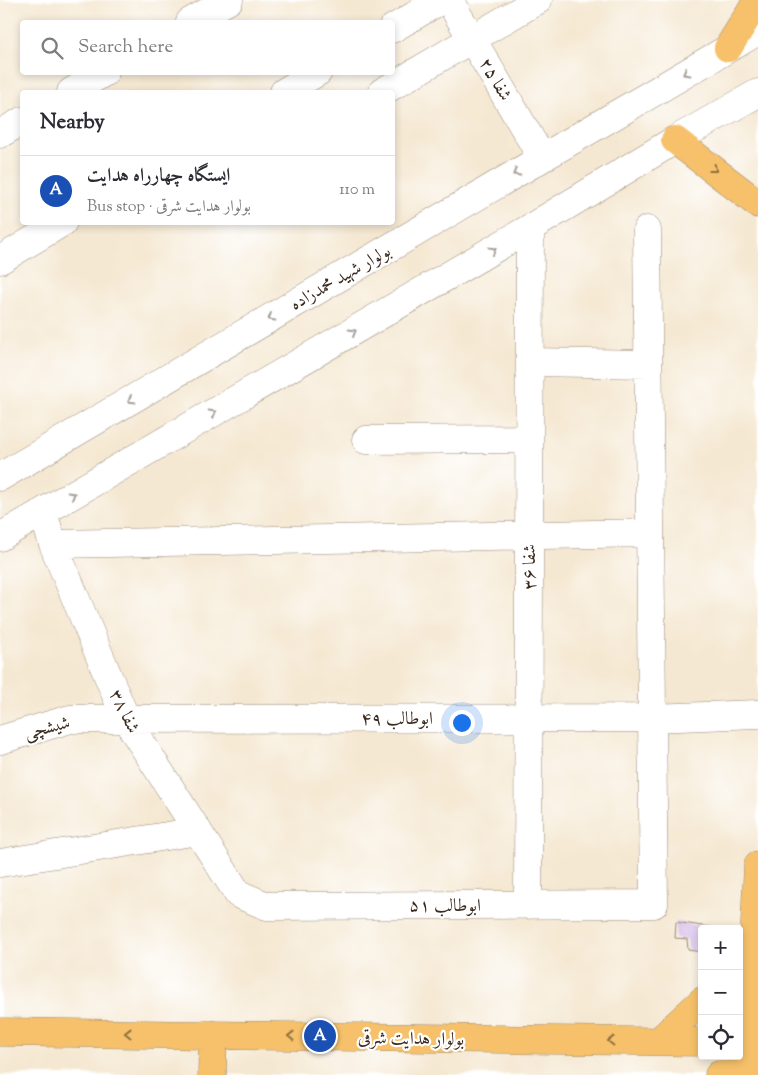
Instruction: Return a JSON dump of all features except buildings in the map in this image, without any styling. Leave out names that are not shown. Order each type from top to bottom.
[{"type":"main road","points":[[728,48],[758,0]]},
{"type":"main road","points":[[675,140],[758,204]]},
{"type":"main road","points":[[719,1075],[752,1074],[746,958],[758,865]]},
{"type":"main road","points":[[659,1041],[698,1005]]},
{"type":"main road","name":"بولوار هدایت شرقی","points":[[0,1032],[698,1042]]},
{"type":"main road","points":[[212,1075],[213,1035]]},
{"type":"street","points":[[193,20],[228,0]]},
{"type":"street","points":[[395,27],[441,0]]},
{"type":"street","name":"شفا ۲۵","points":[[449,0],[542,158]]},
{"type":"street","points":[[385,90],[538,0]]},
{"type":"street","name":"بولوار شهید محمدزاده","points":[[4,472],[758,31]]},
{"type":"street","points":[[74,90],[100,75]]},
{"type":"street","points":[[287,90],[313,75]]},
{"type":"street","points":[[0,537],[758,93]]},
{"type":"street","points":[[0,134],[20,122]]},
{"type":"street","points":[[0,260],[58,225]]},
{"type":"street","name":"شفا ۳۶","points":[[528,905],[530,228]]},
{"type":"street","points":[[647,230],[652,718]]},
{"type":"street","points":[[530,362],[648,364]]},
{"type":"street","points":[[366,440],[530,439]]},
{"type":"street","name":"شفا ۳۸","points":[[43,512],[53,544],[126,719],[238,894]]},
{"type":"street","points":[[53,544],[650,532]]},
{"type":"street","name":"ابوطالب ۴۹","points":[[126,719],[652,718],[758,714]]},
{"type":"street","name":"ابوطالب ۵۱","points":[[238,894],[266,906],[654,904],[652,718]]},
{"type":"street","name":"شیشچی","points":[[0,740],[70,719],[126,719]]},
{"type":"street","points":[[0,863],[198,831]]},
{"type":"place","name":"ایستگاه چهارراه هدایت","points":[[320,1036]]}]
